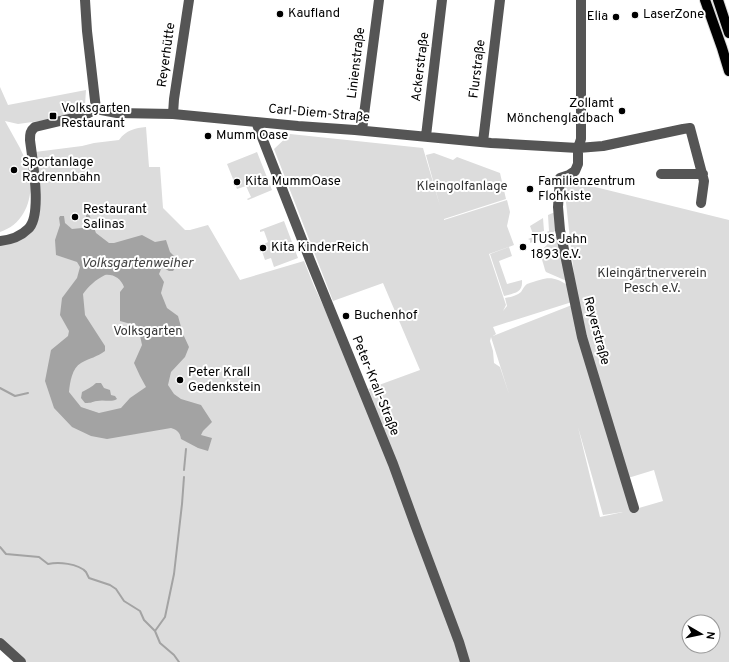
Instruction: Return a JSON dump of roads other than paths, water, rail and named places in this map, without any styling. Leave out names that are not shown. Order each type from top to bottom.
[{"type":"main road","points":[[705,0],[729,71]]},
{"type":"main road","points":[[718,0],[729,33]]},
{"type":"street","points":[[0,241],[11,239],[29,228],[34,216],[36,200],[30,140],[32,130],[35,127],[87,114],[96,109],[87,32],[85,0]]},
{"type":"street","name":"Reyerhütte","points":[[173,114],[189,0]]},
{"type":"street","name":"Linienstraße","points":[[362,130],[378,0]]},
{"type":"street","name":"Ackerstraße","points":[[426,136],[442,0]]},
{"type":"street","name":"Flurstraße","points":[[483,142],[500,0]]},
{"type":"street","name":"Reyerstraße","points":[[581,0],[581,139],[578,148],[578,164],[575,171],[560,178],[558,207],[560,230],[582,337],[634,508]]},
{"type":"street","name":"Carl-Diem-Straße","points":[[96,109],[117,113],[173,114],[483,142],[578,148],[603,146],[690,128],[703,174],[704,181],[701,203]]},
{"type":"street","name":"Peter-Krall-Straße","points":[[256,122],[393,464],[466,662]]},
{"type":"street","points":[[661,174],[703,174]]},
{"type":"street","points":[[0,643],[21,662]]},
{"type":"water","name":"Volksgartenweiher","points":[[86,214],[89,214],[96,233],[109,243],[142,235],[155,242],[166,240],[170,252],[179,262],[173,271],[169,271],[162,267],[159,274],[164,282],[161,293],[167,308],[178,316],[183,334],[189,347],[185,357],[171,372],[168,385],[174,394],[181,399],[201,405],[212,422],[201,435],[212,438],[208,451],[198,448],[181,439],[178,432],[171,428],[107,439],[91,436],[72,427],[54,408],[45,381],[51,350],[68,336],[69,331],[60,315],[62,298],[77,278],[80,267],[77,262],[56,255],[55,240],[60,225],[60,216],[64,216],[65,223],[72,229],[82,228],[86,223]],"holes":[[[105,275],[111,275],[117,278],[124,287],[120,292],[120,321],[138,326],[142,345],[134,363],[146,387],[130,398],[121,408],[99,413],[81,407],[69,392],[75,368],[81,363],[105,351],[105,346],[85,315],[83,294],[95,281]]]},
{"type":"water","points":[[96,383],[101,383],[104,388],[110,390],[111,395],[115,396],[117,399],[112,401],[85,403],[81,398],[82,392]]},
{"type":"waterway","points":[[0,388],[15,396],[28,393]]},
{"type":"waterway","points":[[184,470],[186,449]]},
{"type":"waterway","points":[[155,631],[165,617],[174,574],[184,477]]},
{"type":"waterway","points":[[0,547],[6,554],[39,557],[48,564],[62,563],[73,565],[86,572],[89,578],[110,585],[116,589],[124,601],[140,611],[144,620],[155,631],[160,643],[174,655],[179,662]]},
{"type":"place","name":"Kaufland","points":[[280,14]]},
{"type":"place","name":"LaserZone","points":[[635,15]]},
{"type":"place","name":"Elia","points":[[616,17]]},
{"type":"place","name":"Zollamt Mönchengladbach","points":[[622,111]]},
{"type":"place","name":"Volksgarten Restaurant","points":[[53,116]]},
{"type":"place","name":"Mumm Oase","points":[[208,136]]},
{"type":"place","name":"Sportanlage Radrennbahn","points":[[14,170]]},
{"type":"place","name":"Kita MummOase","points":[[237,182]]},
{"type":"place","name":"Familienzentrum Flohkiste","points":[[530,189]]},
{"type":"place","name":"Restaurant Salinas","points":[[75,217]]},
{"type":"place","name":"TUS Jahn 1893 e.V.","points":[[523,247]]},
{"type":"place","name":"Kita KinderReich","points":[[263,248]]},
{"type":"place","name":"Buchenhof","points":[[346,316]]},
{"type":"place","name":"Peter Krall Gedenkstein","points":[[180,380]]},
{"type":"park label","name":"Kleingolfanlage","points":[[462,187]]},
{"type":"park label","name":"Kleingärtnerverein Pesch e.V.","points":[[652,282]]},
{"type":"park label","name":"Volksgarten","points":[[148,332]]}]
